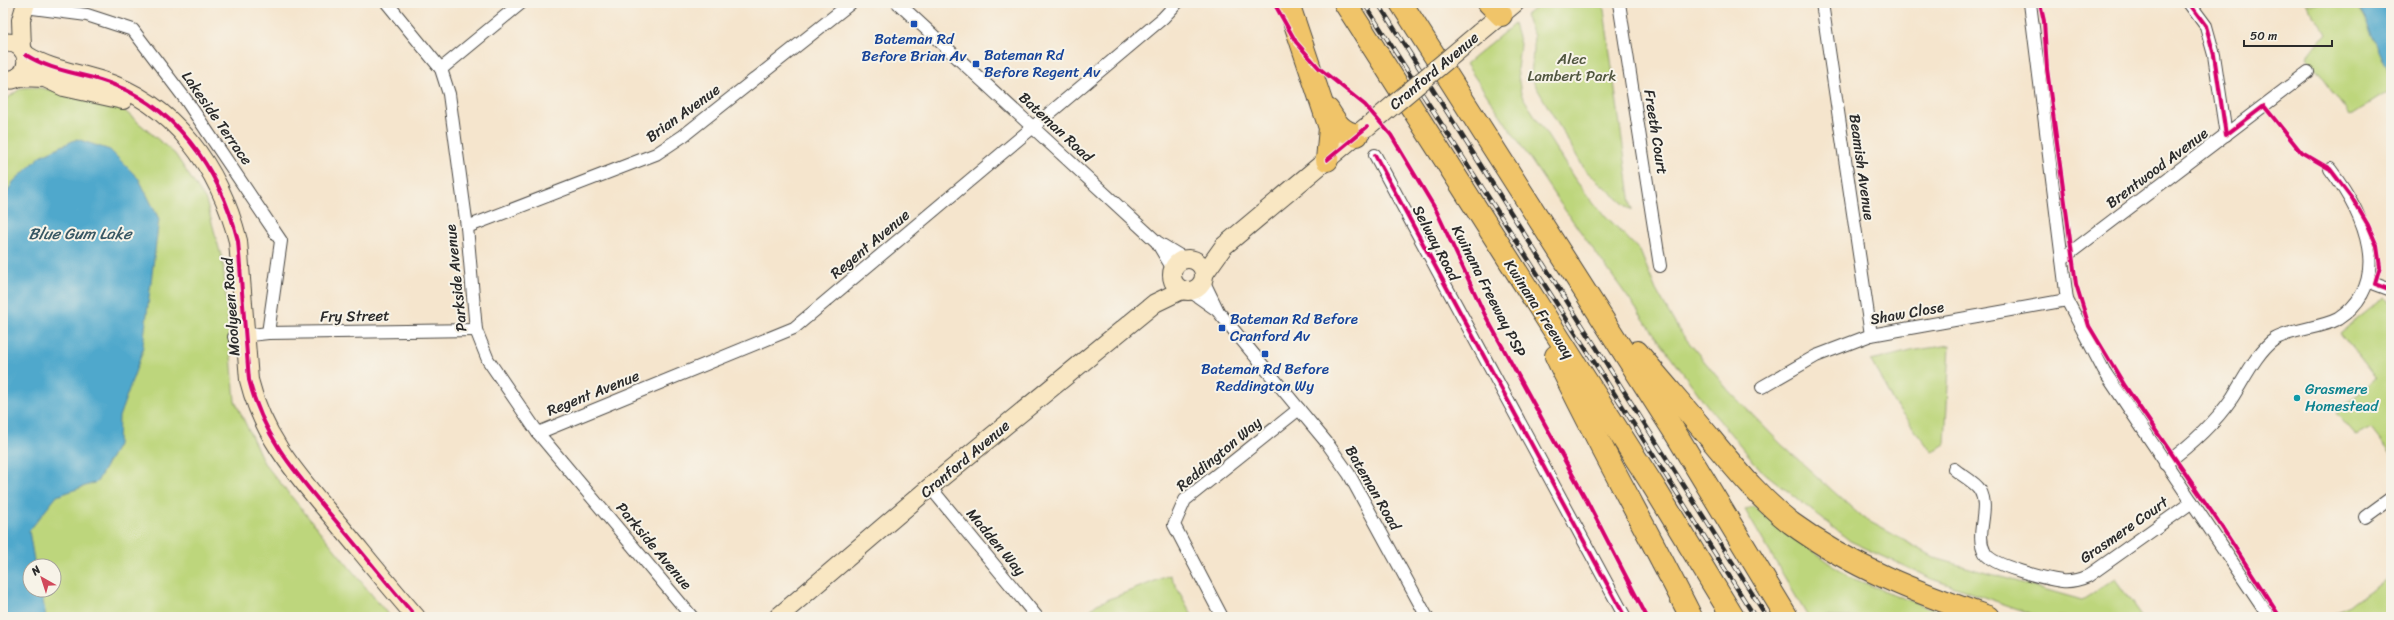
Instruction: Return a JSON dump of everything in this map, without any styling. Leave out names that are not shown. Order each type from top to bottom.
[{"type":"highway","points":[[1288,3],[1323,101],[1331,135],[1327,160]]},
{"type":"highway","name":"Kwinana Freeway","points":[[1345,3],[1526,289],[1654,487],[1732,617]]},
{"type":"highway","points":[[1400,3],[1676,434],[1787,617]]},
{"type":"highway","points":[[1323,101],[1341,129],[1347,133],[1362,131]]},
{"type":"highway","points":[[1526,289],[1583,413],[1651,537],[1691,617]]},
{"type":"highway","points":[[1584,291],[1746,481],[1791,523],[1840,555],[1870,572],[1908,588],[1988,617]]},
{"type":"main road","name":"Cranford Avenue","points":[[778,617],[930,488],[1224,246],[1479,33],[1502,7]]},
{"type":"main road","points":[[3,42],[24,10]]},
{"type":"main road","points":[[9,81],[26,67],[24,52],[24,10]]},
{"type":"main road","name":"Moolyeen Road","points":[[3,42],[13,43],[41,65],[63,72],[101,80],[143,99],[175,124],[190,141],[214,178],[232,220],[238,241],[242,393],[259,435],[271,456],[404,617]]},
{"type":"main road","name":"Moolyeen Road","points":[[9,81],[45,78],[64,87],[120,98],[149,115],[172,136],[201,174],[221,210],[231,256],[240,336],[253,397],[268,433],[278,451],[416,617]]},
{"type":"street","name":"Parkside Avenue","points":[[387,3],[441,69],[450,94],[467,227],[476,330],[488,360],[538,433],[692,617]]},
{"type":"street","points":[[441,69],[521,3]]},
{"type":"street","name":"Brian Avenue","points":[[467,227],[656,154],[684,136],[851,3]]},
{"type":"street","name":"Bateman Road","points":[[898,3],[1157,242],[1188,275],[1299,409],[1349,474],[1427,617]]},
{"type":"street","name":"Regent Avenue","points":[[538,433],[794,328],[1163,18],[1177,3]]},
{"type":"street","name":"Freeth Court","points":[[1619,3],[1660,266]]},
{"type":"street","name":"Beamish Avenue","points":[[1822,3],[1871,335]]},
{"type":"street","points":[[2030,3],[2067,300],[2104,371],[2269,617]]},
{"type":"street","points":[[2189,3],[2206,26],[2214,56],[2226,135]]},
{"type":"street","name":"Lakeside Terrace","points":[[24,10],[87,15],[133,30],[186,100],[281,241],[268,333]]},
{"type":"street","name":"Brentwood Avenue","points":[[2062,258],[2308,72]]},
{"type":"street","name":"Selway Road","points":[[1375,155],[1624,617]]},
{"type":"street","points":[[2165,464],[2205,431],[2231,399],[2258,357],[2274,339],[2338,319],[2370,295],[2380,266],[2377,246],[2360,211],[2330,169]]},
{"type":"street","points":[[2375,284],[2391,290]]},
{"type":"street","name":"Shaw Close","points":[[1762,387],[1816,356],[1871,335],[2067,300]]},
{"type":"street","name":"Fry Street","points":[[240,336],[268,333],[476,330]]},
{"type":"street","name":"Reddington Way","points":[[1222,617],[1174,525],[1186,500],[1299,409]]},
{"type":"street","name":"Grasmere Court","points":[[1954,469],[1979,489],[1984,502],[1980,537],[1985,554],[1999,564],[2061,581],[2075,581],[2088,576],[2192,502]]},
{"type":"street","name":"Madden Way","points":[[930,488],[1038,617]]},
{"type":"street","points":[[2365,517],[2391,498]]},
{"type":"green space","name":"Alec Lambert Park","points":[[1541,3],[1603,3],[1632,211],[1585,170],[1531,78],[1534,36],[1525,16]]},
{"type":"green space","points":[[2306,3],[2354,3],[2366,21],[2378,45],[2387,69],[2391,90],[2350,116],[2307,58],[2326,34]]},
{"type":"green space","points":[[1514,24],[1520,44],[1517,69],[1521,94],[1574,178],[1594,204],[1640,251],[1656,290],[1678,329],[1728,390],[1782,445],[1863,518],[1938,559],[2082,600],[2116,579],[2143,617],[2041,617],[1932,579],[1850,541],[1761,470],[1709,408],[1660,342],[1557,199],[1466,64]]},
{"type":"green space","points":[[34,87],[112,100],[175,154],[206,201],[223,263],[235,401],[264,463],[390,617],[3,617],[3,102],[21,88]]},
{"type":"green space","points":[[2385,297],[2391,305],[2391,454],[2371,428],[2356,436],[2336,413],[2376,379],[2340,333]]},
{"type":"green space","points":[[1950,345],[1945,444],[1932,452],[1894,403],[1871,361],[1910,351]]},
{"type":"green space","points":[[1753,506],[1849,577],[1953,617],[1808,617],[1745,510]]},
{"type":"green space","points":[[1170,575],[1193,617],[1082,617],[1097,604]]},
{"type":"green space","points":[[2391,575],[2391,617],[2327,617],[2350,605]]},
{"type":"water","points":[[2354,3],[2391,3],[2391,77],[2362,13]]},
{"type":"water","name":"Blue Gum Lake","points":[[77,139],[110,150],[139,179],[159,219],[142,353],[119,417],[118,445],[97,482],[57,496],[29,531],[34,558],[22,558],[22,598],[42,598],[46,617],[3,617],[3,200],[13,182],[42,155]]},
{"type":"railway","points":[[1364,3],[1621,404],[1755,617]]},
{"type":"railway","points":[[1378,3],[1767,617]]},
{"type":"cycle path","name":"Kwinana Freeway PSP","points":[[1274,3],[1296,42],[1319,68],[1365,105],[1391,135],[1436,210],[1485,315],[1587,501],[1647,617]]},
{"type":"cycle path","points":[[2040,3],[2044,21],[2047,69],[2076,284],[2089,326],[2125,386],[2218,521],[2280,617]]},
{"type":"cycle path","points":[[2189,3],[2206,26],[2214,55],[2226,135],[2264,106],[2301,152],[2330,169],[2352,198],[2368,225],[2377,246],[2380,267],[2375,284],[2391,290]]},
{"type":"cycle path","points":[[26,55],[44,64],[100,80],[126,90],[150,104],[171,122],[190,142],[206,164],[230,214],[238,241],[249,380],[264,422],[274,441],[311,492],[416,617]]},
{"type":"cycle path","points":[[1327,160],[1367,127]]},
{"type":"cycle path","points":[[1375,155],[1625,617]]},
{"type":"place","name":"Bateman Rd Before Brian Av","points":[[914,24]]},
{"type":"place","name":"Bateman Rd Before Regent Av","points":[[976,64]]},
{"type":"place","name":"Bateman Rd Before Cranford Av","points":[[1222,328]]},
{"type":"place","name":"Bateman Rd Before Reddington Wy","points":[[1265,354]]},
{"type":"place","name":"Grasmere Homestead","points":[[2297,398]]}]
